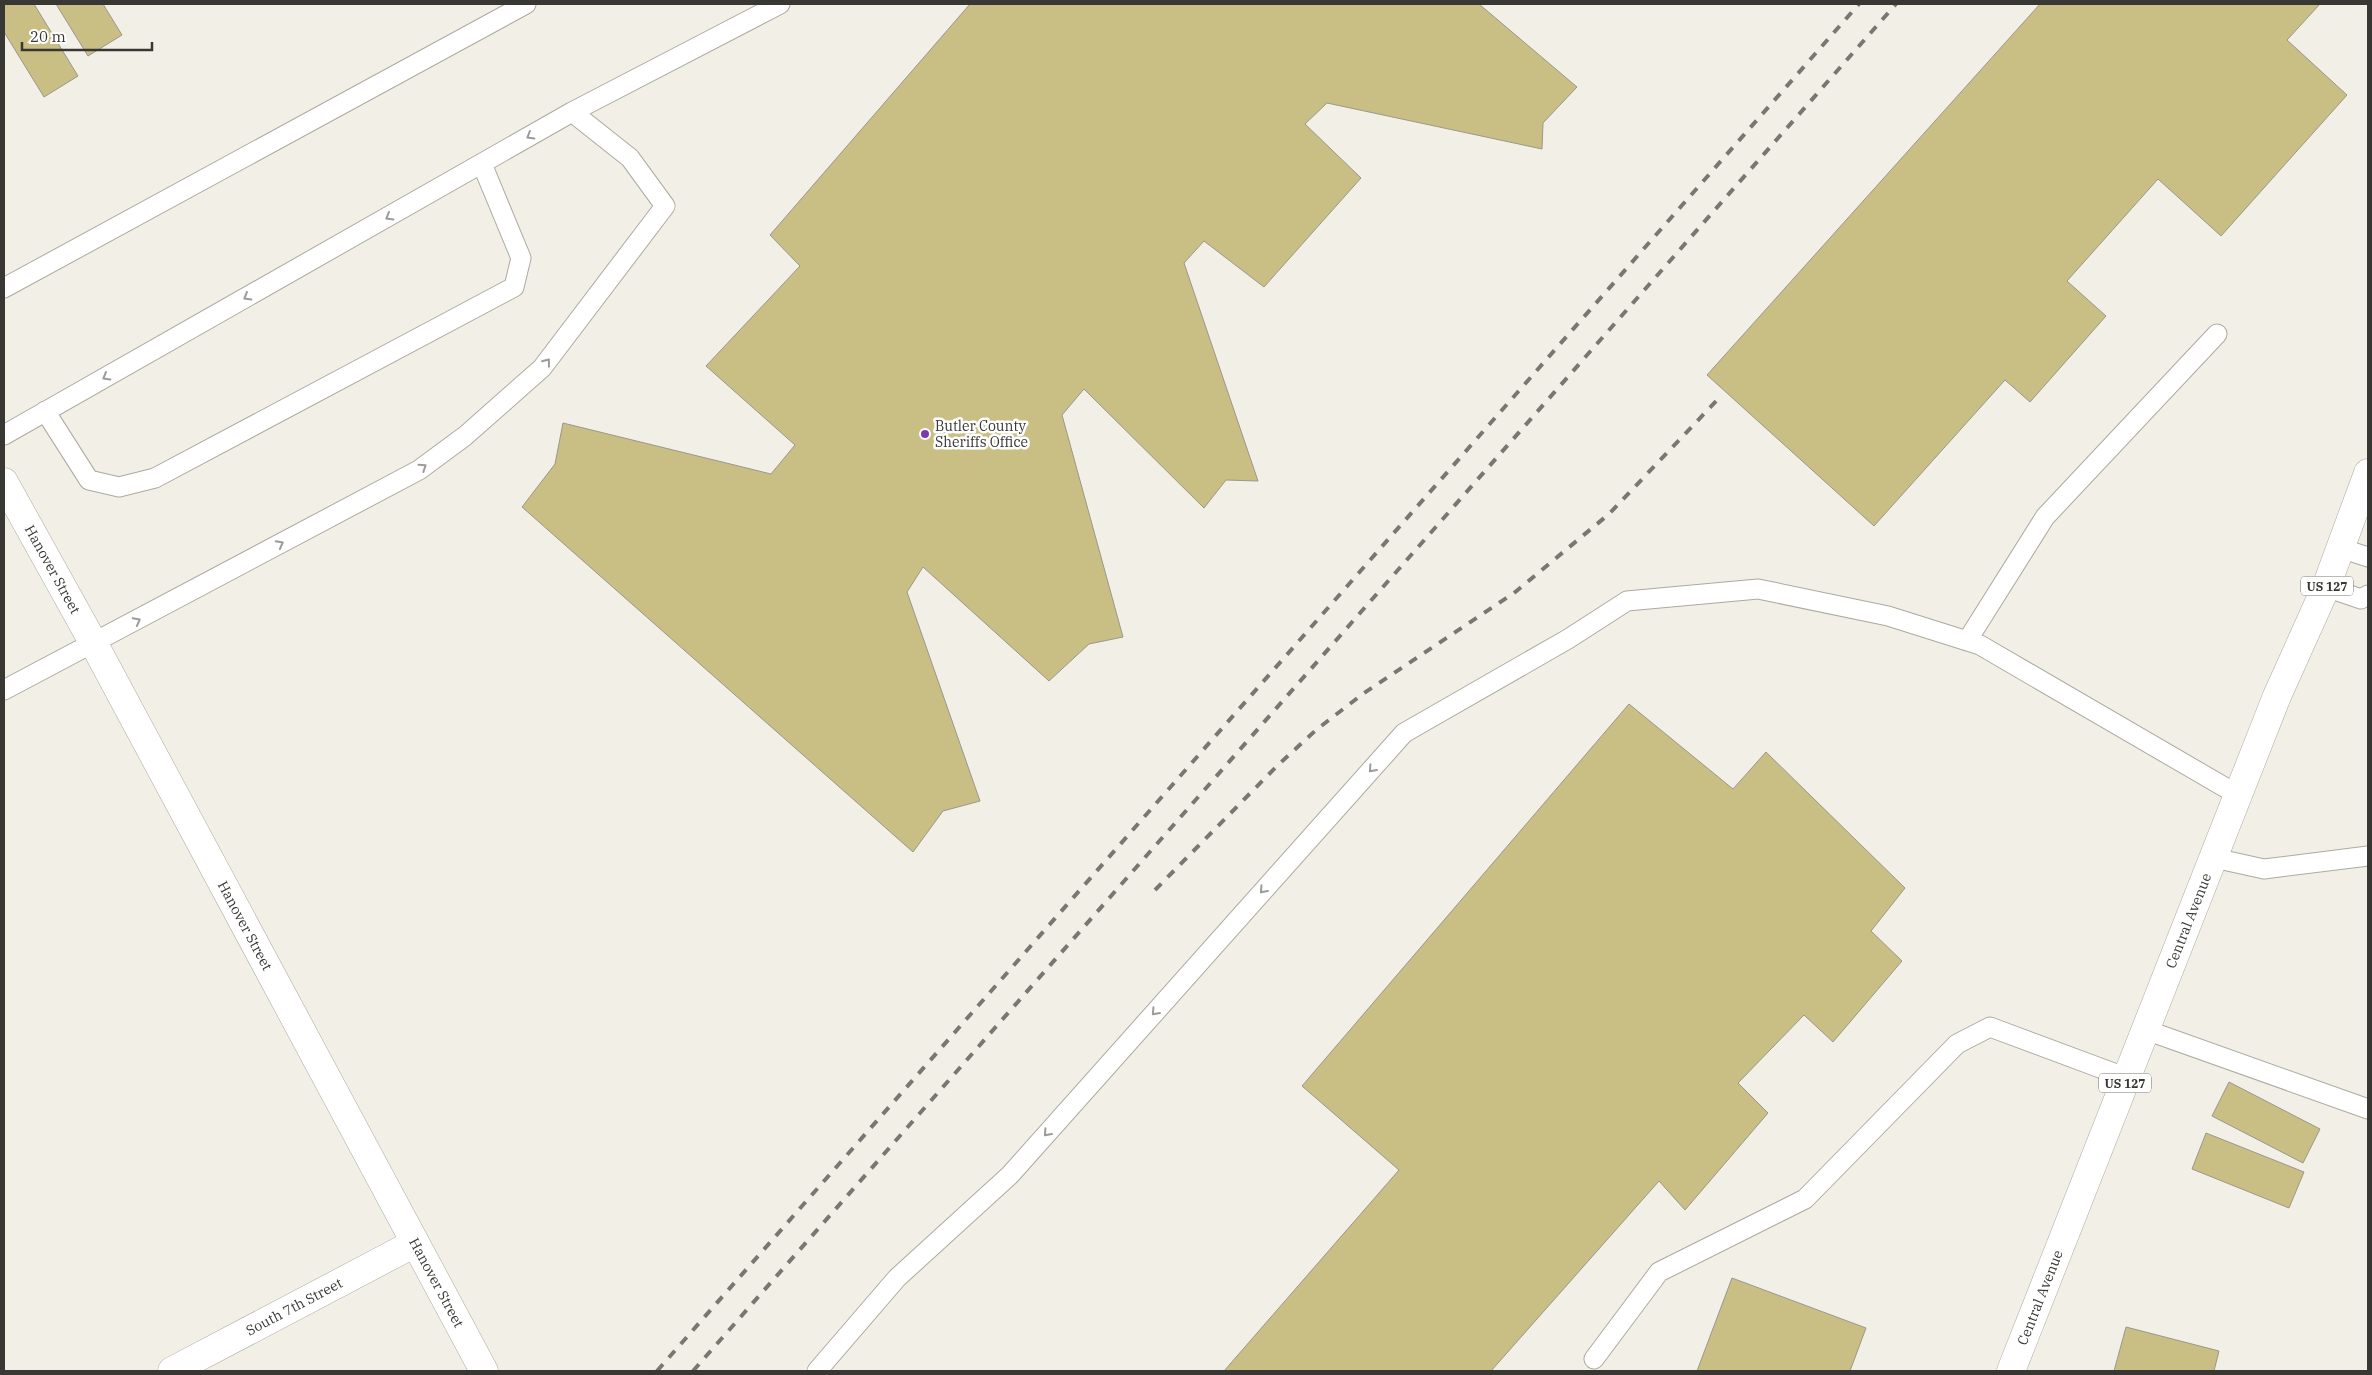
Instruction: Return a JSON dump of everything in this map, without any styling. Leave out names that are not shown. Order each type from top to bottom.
[{"type":"street","name":"Central Avenue","points":[[2011,1371],[2277,696],[2326,587],[2368,473]]},
{"type":"street","name":"Hanover Street","points":[[4,482],[94,644],[484,1371]]},
{"type":"street","name":"South 7th Street","points":[[172,1371],[415,1243]]},
{"type":"lane","points":[[4,288],[526,4]]},
{"type":"lane","points":[[4,435],[572,112],[780,4]]},
{"type":"lane","points":[[4,690],[94,644],[419,470],[465,436],[542,368],[665,206],[630,158],[572,112]]},
{"type":"lane","points":[[45,411],[89,480],[119,487],[155,478],[514,287],[521,258],[482,164]]},
{"type":"lane","points":[[1967,641],[2045,517],[2217,334]]},
{"type":"lane","points":[[2340,548],[2368,557]]},
{"type":"lane","points":[[2326,587],[2361,599],[2368,595]]},
{"type":"lane","points":[[817,1371],[897,1278],[1010,1175],[1404,733],[1568,639],[1627,601],[1758,589],[1888,616],[1980,645],[2238,795]]},
{"type":"lane","points":[[2214,858],[2264,869],[2368,856]]},
{"type":"lane","points":[[1594,1359],[1659,1272],[1805,1199],[1956,1044],[1990,1027],[2127,1078]]},
{"type":"lane","points":[[2146,1030],[2368,1109]]},
{"type":"building","points":[[4,4],[34,4],[78,76],[44,97],[4,32]]},
{"type":"building","points":[[56,4],[103,4],[122,35],[88,56]]},
{"type":"building","name":"Butler County Sheriffs Office","points":[[970,4],[1479,4],[1577,87],[1543,123],[1542,149],[1327,103],[1305,124],[1361,178],[1264,287],[1204,241],[1184,263],[1258,481],[1226,480],[1204,508],[1084,389],[1062,415],[1123,637],[1089,644],[1049,681],[923,567],[907,592],[980,801],[943,811],[913,852],[522,507],[555,464],[563,423],[771,474],[795,445],[706,366],[800,266],[770,235]]},
{"type":"building","points":[[2040,4],[2320,4],[2287,40],[2347,95],[2221,236],[2158,179],[2067,281],[2106,316],[2030,402],[2005,380],[1874,526],[1707,375]]},
{"type":"building","points":[[1629,704],[1733,789],[1766,752],[1905,888],[1871,931],[1902,961],[1833,1042],[1804,1015],[1738,1083],[1768,1113],[1685,1210],[1659,1181],[1491,1371],[1224,1371],[1399,1170],[1302,1086]]},
{"type":"building","points":[[2229,1082],[2320,1129],[2303,1163],[2212,1116]]},
{"type":"building","points":[[2206,1133],[2304,1172],[2289,1208],[2192,1169]]},
{"type":"building","points":[[1732,1278],[1866,1328],[1850,1371],[1697,1371]]},
{"type":"building","points":[[2126,1327],[2219,1351],[2214,1371],[2114,1371]]},
{"type":"railway","points":[[657,1371],[1859,4]]},
{"type":"railway","points":[[693,1371],[1896,4]]},
{"type":"railway","points":[[1155,890],[1277,766],[1316,730],[1364,693],[1514,593],[1609,514],[1721,396]]},
{"type":"place","name":"Butler County Sheriffs Office","points":[[925,434]]}]
